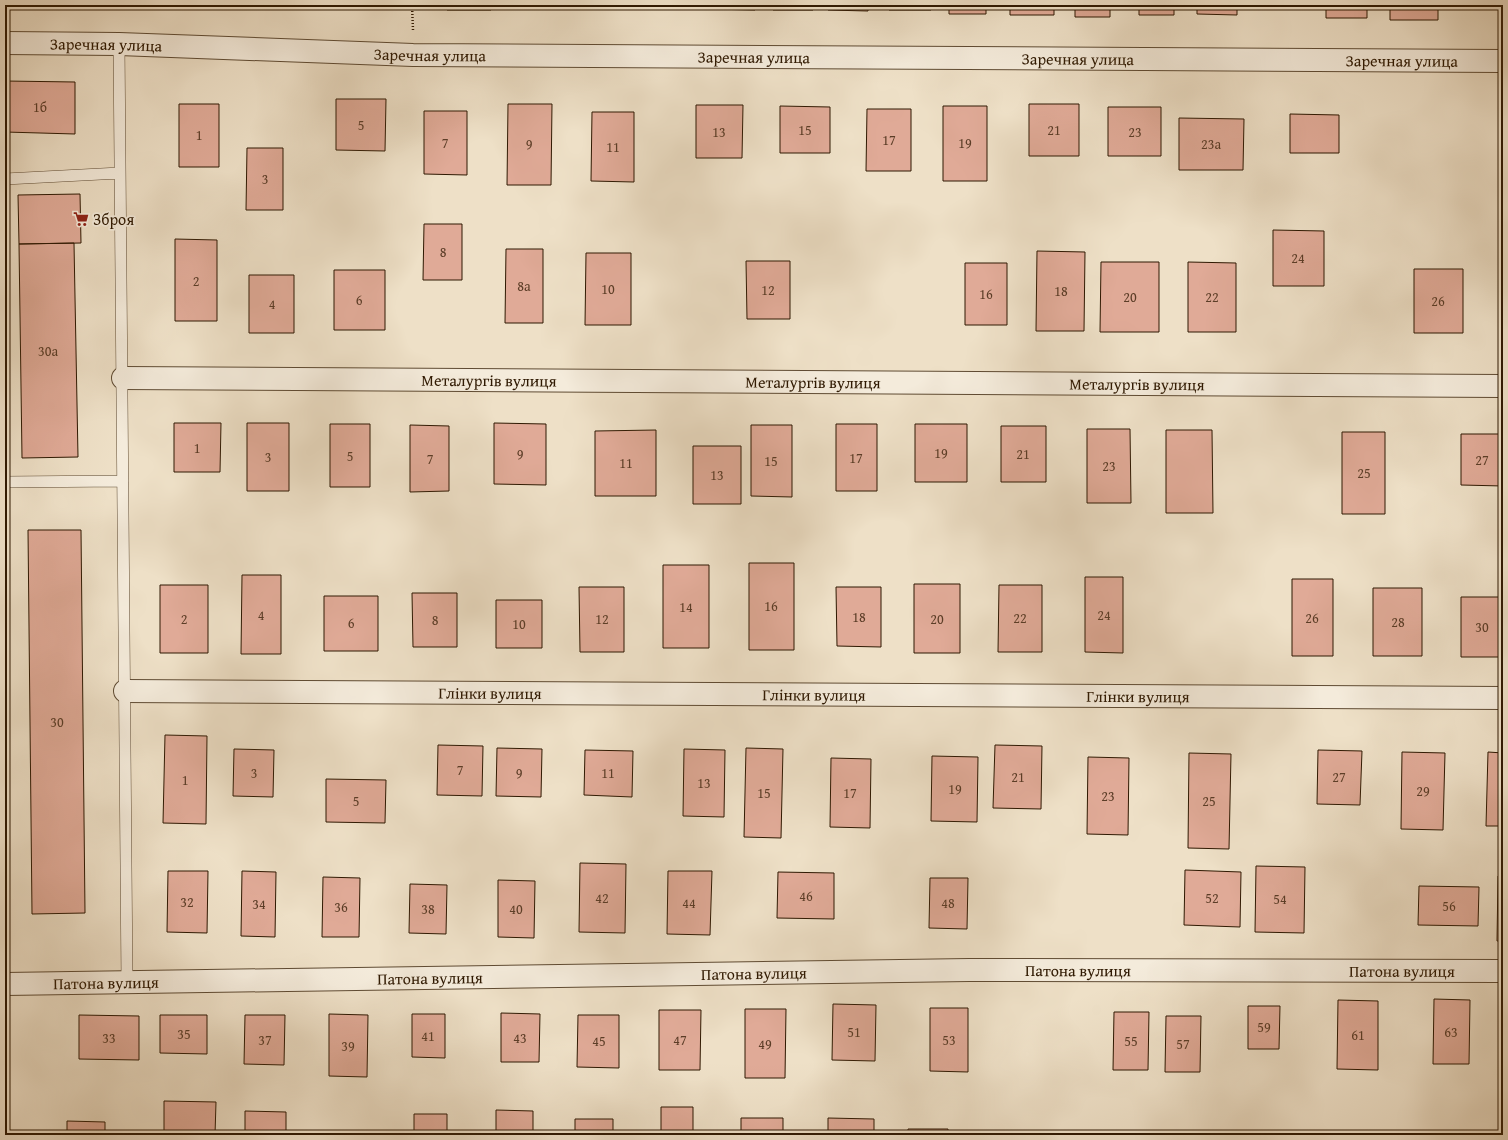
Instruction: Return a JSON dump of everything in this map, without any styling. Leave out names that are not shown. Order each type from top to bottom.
[{"type":"street","name":"Заречная улица","points":[[5,43],[119,44],[413,55],[1503,61]]},
{"type":"street","name":"Металургів вулиця","points":[[122,378],[1503,386]]},
{"type":"street","name":"Глінки вулиця","points":[[125,691],[1503,698]]},
{"type":"street","name":"Патона вулиця","points":[[5,984],[969,970],[1503,971]]},
{"type":"lane","points":[[119,44],[127,982]]},
{"type":"lane","points":[[5,179],[120,173]]},
{"type":"lane","points":[[5,482],[123,481]]},
{"type":"building","points":[[447,5],[491,5],[491,10],[447,10]]},
{"type":"building","points":[[557,5],[557,7],[511,6]]},
{"type":"building","points":[[574,5],[623,5],[623,7],[574,7]]},
{"type":"building","points":[[641,5],[685,5],[685,8],[641,8]]},
{"type":"building","points":[[708,5],[755,5],[755,10],[708,9]]},
{"type":"building","points":[[773,5],[813,5],[813,10],[773,10]]},
{"type":"building","points":[[828,5],[868,5],[868,11],[828,10]]},
{"type":"building","points":[[889,5],[931,5],[931,10],[889,10]]},
{"type":"building","points":[[949,5],[986,5],[986,14],[949,14]]},
{"type":"building","points":[[1010,5],[1054,5],[1054,15],[1010,15]]},
{"type":"building","points":[[1075,5],[1110,5],[1110,17],[1075,17]]},
{"type":"building","points":[[1139,5],[1174,5],[1174,15],[1139,15]]},
{"type":"building","points":[[1197,5],[1237,5],[1237,15],[1197,14]]},
{"type":"building","points":[[1326,5],[1367,5],[1367,18],[1326,18]]},
{"type":"building","points":[[1390,5],[1438,5],[1438,20],[1390,20]]},
{"type":"building","points":[[5,81],[75,82],[75,134],[5,132]]},
{"type":"building","points":[[336,99],[386,99],[385,151],[336,150]]},
{"type":"building","points":[[179,104],[219,104],[219,167],[179,167]]},
{"type":"building","points":[[508,104],[552,104],[551,185],[507,185]]},
{"type":"building","points":[[1029,104],[1079,104],[1079,156],[1029,156]]},
{"type":"building","points":[[696,105],[743,105],[742,158],[696,158]]},
{"type":"building","points":[[780,106],[830,107],[830,153],[780,153]]},
{"type":"building","points":[[943,106],[987,106],[987,181],[943,181]]},
{"type":"building","points":[[1108,107],[1161,107],[1161,156],[1108,156]]},
{"type":"building","points":[[867,109],[911,109],[911,171],[866,171]]},
{"type":"building","points":[[424,111],[467,111],[467,175],[424,174]]},
{"type":"building","points":[[592,112],[634,112],[634,182],[591,181]]},
{"type":"building","points":[[1290,114],[1339,115],[1339,153],[1290,153]]},
{"type":"building","points":[[1179,118],[1244,119],[1243,170],[1179,170]]},
{"type":"building","points":[[247,148],[283,148],[283,210],[246,210]]},
{"type":"building","points":[[80,194],[81,243],[19,244],[18,195]]},
{"type":"building","points":[[424,224],[462,224],[462,280],[423,280]]},
{"type":"building","points":[[1273,230],[1324,231],[1324,286],[1273,286]]},
{"type":"building","points":[[175,239],[217,240],[217,321],[175,321]]},
{"type":"building","points":[[74,243],[78,457],[22,458],[19,244]]},
{"type":"building","points":[[506,249],[543,249],[543,323],[505,323]]},
{"type":"building","points":[[1037,251],[1085,252],[1084,331],[1036,331]]},
{"type":"building","points":[[586,253],[631,253],[631,325],[585,325]]},
{"type":"building","points":[[746,261],[790,261],[790,319],[747,319]]},
{"type":"building","points":[[1101,262],[1159,262],[1159,332],[1100,332]]},
{"type":"building","points":[[1188,262],[1236,263],[1236,332],[1188,332]]},
{"type":"building","points":[[965,263],[1007,263],[1007,325],[965,325]]},
{"type":"building","points":[[1414,269],[1463,269],[1463,333],[1414,333]]},
{"type":"building","points":[[334,270],[385,270],[385,330],[334,330]]},
{"type":"building","points":[[249,275],[294,275],[294,333],[249,333]]},
{"type":"building","points":[[174,423],[221,423],[220,472],[174,472]]},
{"type":"building","points":[[247,423],[289,423],[289,491],[247,491]]},
{"type":"building","points":[[494,423],[546,424],[546,485],[494,484]]},
{"type":"building","points":[[330,424],[370,424],[370,487],[330,487]]},
{"type":"building","points":[[836,424],[877,424],[877,491],[836,491]]},
{"type":"building","points":[[915,424],[967,424],[967,482],[915,482]]},
{"type":"building","points":[[410,425],[449,426],[449,491],[410,492]]},
{"type":"building","points":[[751,425],[792,425],[792,497],[751,496]]},
{"type":"building","points":[[1001,426],[1046,426],[1046,482],[1001,482]]},
{"type":"building","points":[[1087,429],[1130,429],[1131,503],[1087,503]]},
{"type":"building","points":[[656,430],[656,496],[595,496],[595,431]]},
{"type":"building","points":[[1166,430],[1212,430],[1213,513],[1166,513]]},
{"type":"building","points":[[1342,432],[1385,432],[1385,514],[1342,514]]},
{"type":"building","points":[[1461,434],[1503,434],[1503,486],[1461,485]]},
{"type":"building","points":[[693,446],[741,446],[741,504],[693,504]]},
{"type":"building","points":[[28,530],[81,530],[85,913],[32,914]]},
{"type":"building","points":[[749,563],[794,563],[794,650],[749,650]]},
{"type":"building","points":[[663,565],[709,565],[709,648],[663,648]]},
{"type":"building","points":[[242,575],[281,575],[281,654],[241,654]]},
{"type":"building","points":[[1085,577],[1123,577],[1123,653],[1085,652]]},
{"type":"building","points":[[1292,579],[1333,579],[1333,656],[1292,656]]},
{"type":"building","points":[[914,584],[960,584],[960,653],[914,653]]},
{"type":"building","points":[[160,585],[208,585],[208,653],[160,653]]},
{"type":"building","points":[[999,585],[1042,585],[1042,652],[998,652]]},
{"type":"building","points":[[579,587],[624,587],[624,652],[580,652]]},
{"type":"building","points":[[836,587],[881,587],[881,647],[837,646]]},
{"type":"building","points":[[1373,588],[1422,588],[1422,656],[1373,656]]},
{"type":"building","points":[[412,593],[457,593],[457,647],[413,647]]},
{"type":"building","points":[[324,596],[378,596],[378,651],[324,651]]},
{"type":"building","points":[[1461,597],[1503,597],[1503,657],[1461,657]]},
{"type":"building","points":[[496,600],[542,600],[542,648],[496,648]]},
{"type":"building","points":[[165,735],[207,736],[206,824],[163,823]]},
{"type":"building","points":[[438,745],[483,746],[482,796],[437,795]]},
{"type":"building","points":[[995,745],[1042,746],[1041,809],[993,808]]},
{"type":"building","points":[[497,748],[542,749],[541,797],[496,796]]},
{"type":"building","points":[[746,748],[783,749],[781,838],[744,837]]},
{"type":"building","points":[[234,749],[274,750],[273,797],[233,796]]},
{"type":"building","points":[[684,749],[725,750],[724,817],[683,816]]},
{"type":"building","points":[[585,750],[633,751],[632,797],[584,795]]},
{"type":"building","points":[[1318,750],[1362,751],[1360,805],[1317,804]]},
{"type":"building","points":[[1402,752],[1445,753],[1443,830],[1401,829]]},
{"type":"building","points":[[1488,752],[1503,753],[1503,826],[1486,826]]},
{"type":"building","points":[[1189,753],[1231,754],[1229,849],[1188,848]]},
{"type":"building","points":[[932,756],[978,757],[977,822],[931,821]]},
{"type":"building","points":[[1088,757],[1129,758],[1128,835],[1087,834]]},
{"type":"building","points":[[831,758],[871,759],[870,828],[830,827]]},
{"type":"building","points":[[326,779],[386,780],[385,823],[326,822]]},
{"type":"building","points":[[580,863],[626,864],[625,933],[579,932]]},
{"type":"building","points":[[1256,866],[1305,867],[1304,933],[1255,932]]},
{"type":"building","points":[[1185,870],[1241,872],[1240,927],[1184,925]]},
{"type":"building","points":[[168,871],[208,871],[207,933],[167,932]]},
{"type":"building","points":[[242,871],[276,872],[275,937],[241,936]]},
{"type":"building","points":[[668,871],[712,871],[710,935],[667,934]]},
{"type":"building","points":[[778,872],[834,873],[834,919],[777,918]]},
{"type":"building","points":[[1498,876],[1503,876],[1503,941],[1497,941]]},
{"type":"building","points":[[323,877],[360,878],[359,937],[322,937]]},
{"type":"building","points":[[930,878],[968,878],[967,929],[929,928]]},
{"type":"building","points":[[498,880],[535,881],[534,938],[498,937]]},
{"type":"building","points":[[410,884],[447,885],[446,934],[409,933]]},
{"type":"building","points":[[1419,886],[1479,887],[1478,926],[1418,925]]},
{"type":"building","points":[[1434,999],[1470,1000],[1469,1064],[1433,1064]]},
{"type":"building","points":[[1338,1000],[1378,1001],[1378,1070],[1337,1069]]},
{"type":"building","points":[[833,1004],[876,1005],[875,1061],[832,1060]]},
{"type":"building","points":[[1248,1006],[1280,1006],[1279,1049],[1248,1049]]},
{"type":"building","points":[[930,1008],[968,1008],[968,1072],[930,1071]]},
{"type":"building","points":[[745,1009],[786,1009],[785,1078],[745,1078]]},
{"type":"building","points":[[659,1010],[701,1010],[700,1070],[659,1070]]},
{"type":"building","points":[[1114,1012],[1149,1012],[1148,1070],[1113,1070]]},
{"type":"building","points":[[501,1013],[540,1014],[539,1062],[501,1062]]},
{"type":"building","points":[[329,1014],[368,1015],[367,1077],[329,1076]]},
{"type":"building","points":[[412,1014],[445,1014],[445,1058],[412,1057]]},
{"type":"building","points":[[79,1015],[139,1016],[139,1060],[79,1059]]},
{"type":"building","points":[[160,1015],[207,1015],[207,1054],[160,1053]]},
{"type":"building","points":[[245,1015],[285,1015],[284,1065],[244,1064]]},
{"type":"building","points":[[578,1015],[619,1015],[619,1068],[577,1067]]},
{"type":"building","points":[[1166,1016],[1201,1016],[1200,1072],[1165,1072]]},
{"type":"building","points":[[164,1101],[216,1102],[215,1135],[164,1135]]},
{"type":"building","points":[[661,1107],[693,1107],[693,1135],[661,1135]]},
{"type":"building","points":[[496,1110],[533,1111],[533,1135],[496,1135]]},
{"type":"building","points":[[245,1111],[286,1112],[286,1135],[245,1135]]},
{"type":"building","points":[[414,1114],[447,1114],[447,1135],[414,1135]]},
{"type":"building","points":[[741,1118],[783,1118],[783,1135],[741,1135]]},
{"type":"building","points":[[828,1118],[874,1119],[874,1135],[828,1135]]},
{"type":"building","points":[[575,1119],[613,1119],[613,1135],[575,1135]]},
{"type":"building","points":[[67,1121],[105,1122],[105,1135],[67,1135]]},
{"type":"building","points":[[908,1129],[948,1129],[948,1135],[908,1135]]},
{"type":"building","points":[[333,1131],[379,1132],[379,1135],[333,1135]]},
{"type":"building","points":[[1169,1132],[1200,1132],[1200,1135],[1169,1135]]},
{"type":"building","points":[[1416,1132],[1454,1133],[1454,1135],[1416,1135]]},
{"type":"place","name":"Зброя","points":[[81,219]]}]
